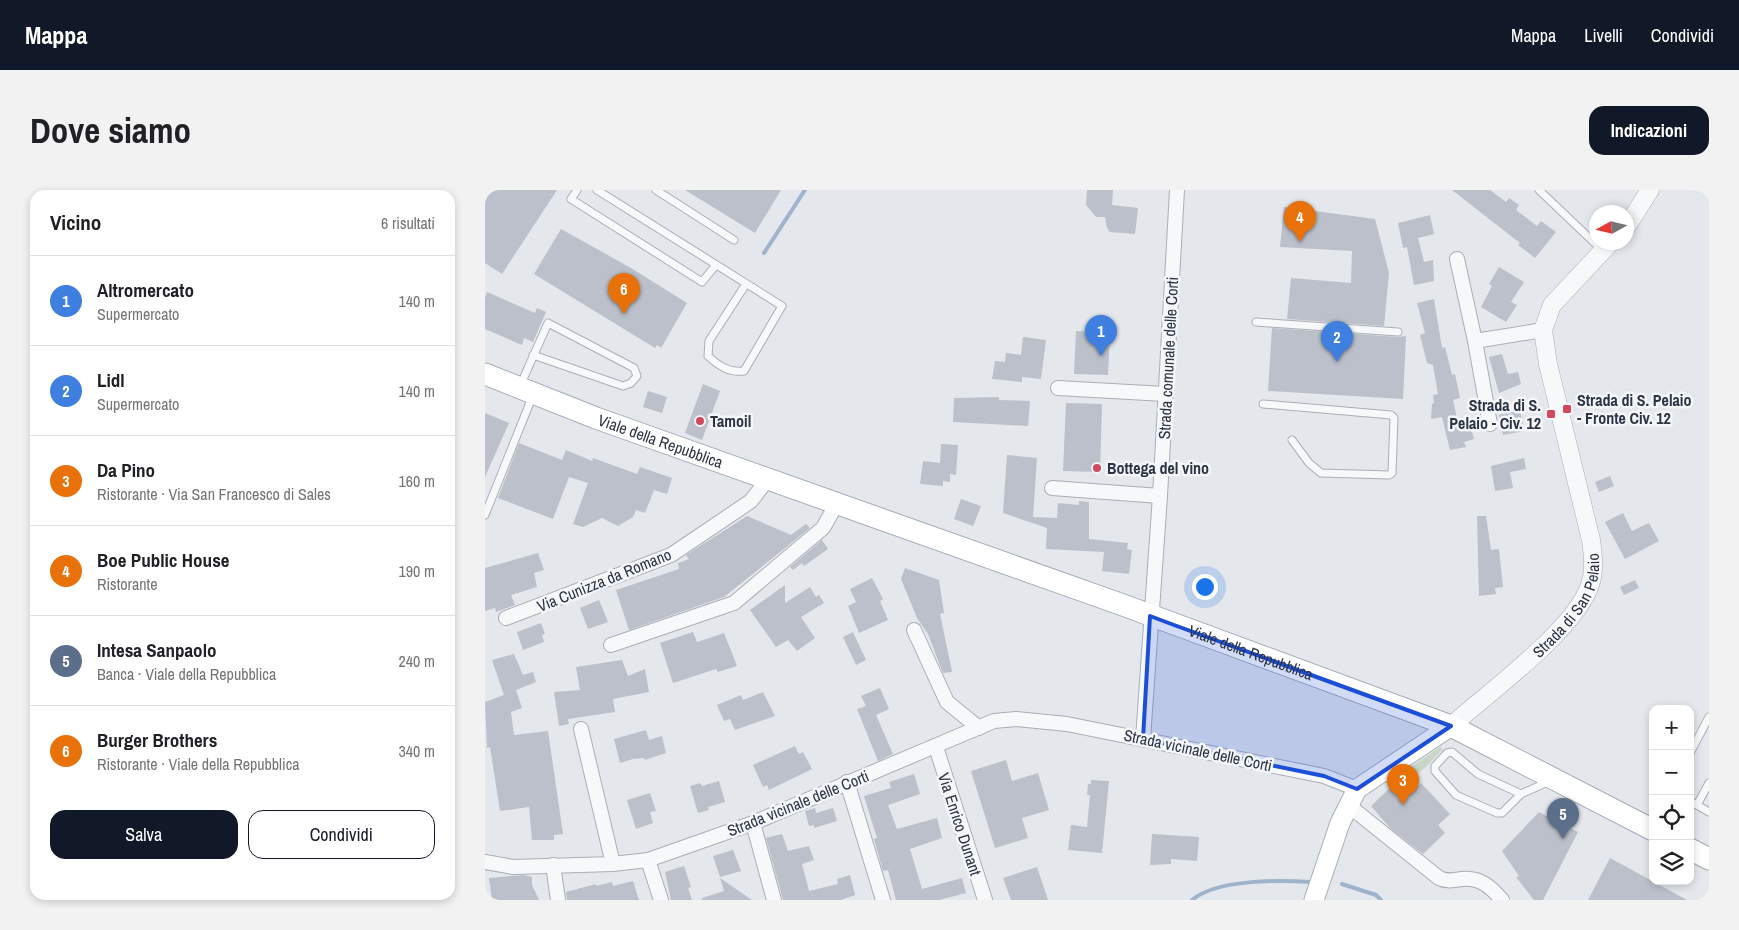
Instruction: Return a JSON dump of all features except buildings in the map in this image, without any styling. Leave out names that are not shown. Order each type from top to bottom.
[{"type":"main road","name":"Viale della Repubblica","points":[[485,374],[526,392],[767,480],[1150,616],[1451,726],[1649,828]]},
{"type":"main road","name":"Strada di San Pelaio","points":[[1353,797],[1451,726]]},
{"type":"main road","points":[[1314,900],[1353,797]]},
{"type":"main road","points":[[1694,851],[1709,859]]},
{"type":"street","name":"Strada comunale delle Corti","points":[[1143,738],[1150,616],[1160,496],[1177,190]]},
{"type":"street","points":[[1634,215],[1650,190]]},
{"type":"street","name":"Strada di San Pelaio","points":[[1451,726],[1534,654],[1572,617],[1582,604],[1590,586],[1594,558],[1591,540],[1547,364],[1543,330],[1551,305],[1604,250]]},
{"type":"street","points":[[1457,259],[1475,341],[1490,424]]},
{"type":"street","points":[[1475,341],[1543,330]]},
{"type":"street","points":[[1058,388],[1165,394]]},
{"type":"street","name":"Via Cunizza da Romano","points":[[506,618],[671,555],[751,501],[767,480]]},
{"type":"street","points":[[1052,488],[1160,496]]},
{"type":"street","points":[[611,645],[734,603],[823,528],[836,504]]},
{"type":"street","points":[[914,630],[947,702],[979,728]]},
{"type":"street","name":"Strada vicinale delle Corti","points":[[485,862],[513,867],[613,864],[648,860],[753,823],[994,721],[1041,720],[1143,738],[1324,776],[1353,797],[1439,878],[1447,881],[1477,880],[1490,887],[1502,900]]},
{"type":"street","points":[[581,729],[613,864]]},
{"type":"street","name":"Via Enrico Dunant","points":[[936,747],[985,900]]},
{"type":"street","points":[[847,782],[883,900]]},
{"type":"street","points":[[753,823],[775,900]]},
{"type":"street","points":[[648,860],[661,900]]},
{"type":"street","points":[[553,866],[558,900]]},
{"type":"lane","points":[[577,190],[571,199],[702,282],[716,264]]},
{"type":"lane","points":[[597,190],[716,264],[782,306],[744,371],[735,372],[720,366],[709,356],[709,341],[747,284]]},
{"type":"lane","points":[[656,190],[734,240]]},
{"type":"lane","points":[[1539,190],[1589,232]]},
{"type":"lane","points":[[485,515],[526,392],[533,355],[548,322],[634,368],[637,376],[631,383],[623,386],[533,355]]},
{"type":"lane","points":[[1256,322],[1398,332]]},
{"type":"lane","points":[[1263,404],[1391,415],[1394,418],[1392,473],[1389,475],[1321,473],[1309,464],[1292,440]]},
{"type":"lane","points":[[1692,750],[1709,717]]},
{"type":"lane","points":[[1521,794],[1479,774],[1452,752],[1447,753],[1435,766],[1435,772],[1456,796],[1497,813],[1502,812],[1521,794],[1555,778]]},
{"type":"lane","points":[[1709,783],[1694,803],[1709,812]]},
{"type":"highlighted area","points":[[1150,616],[1174,625],[1451,726],[1357,789],[1324,776],[1143,739]]},
{"type":"green space","points":[[1440,747],[1443,749],[1419,773],[1407,776],[1401,774]]},
{"type":"waterway","points":[[764,253],[805,190]]},
{"type":"waterway","points":[[1192,900],[1203,893],[1217,888],[1249,882],[1311,882]]},
{"type":"waterway","points":[[1342,884],[1376,895],[1381,900]]},
{"type":"place","name":"Boe Public House","points":[[1300,242]]},
{"type":"place","name":"Burger Brothers","points":[[624,314]]},
{"type":"place","name":"Altromercato","points":[[1101,356]]},
{"type":"place","name":"Lidl","points":[[1337,362]]},
{"type":"place","name":"Strada di S. Pelaio - Fronte Civ. 12","points":[[1567,409]]},
{"type":"place","name":"Strada di S. Pelaio - Civ. 12","points":[[1551,414]]},
{"type":"place","name":"Tamoil","points":[[700,421]]},
{"type":"place","name":"Bottega del vino","points":[[1097,468]]},
{"type":"place","name":"Da Pino","points":[[1403,805]]},
{"type":"place","name":"Intesa Sanpaolo","points":[[1563,839]]}]
